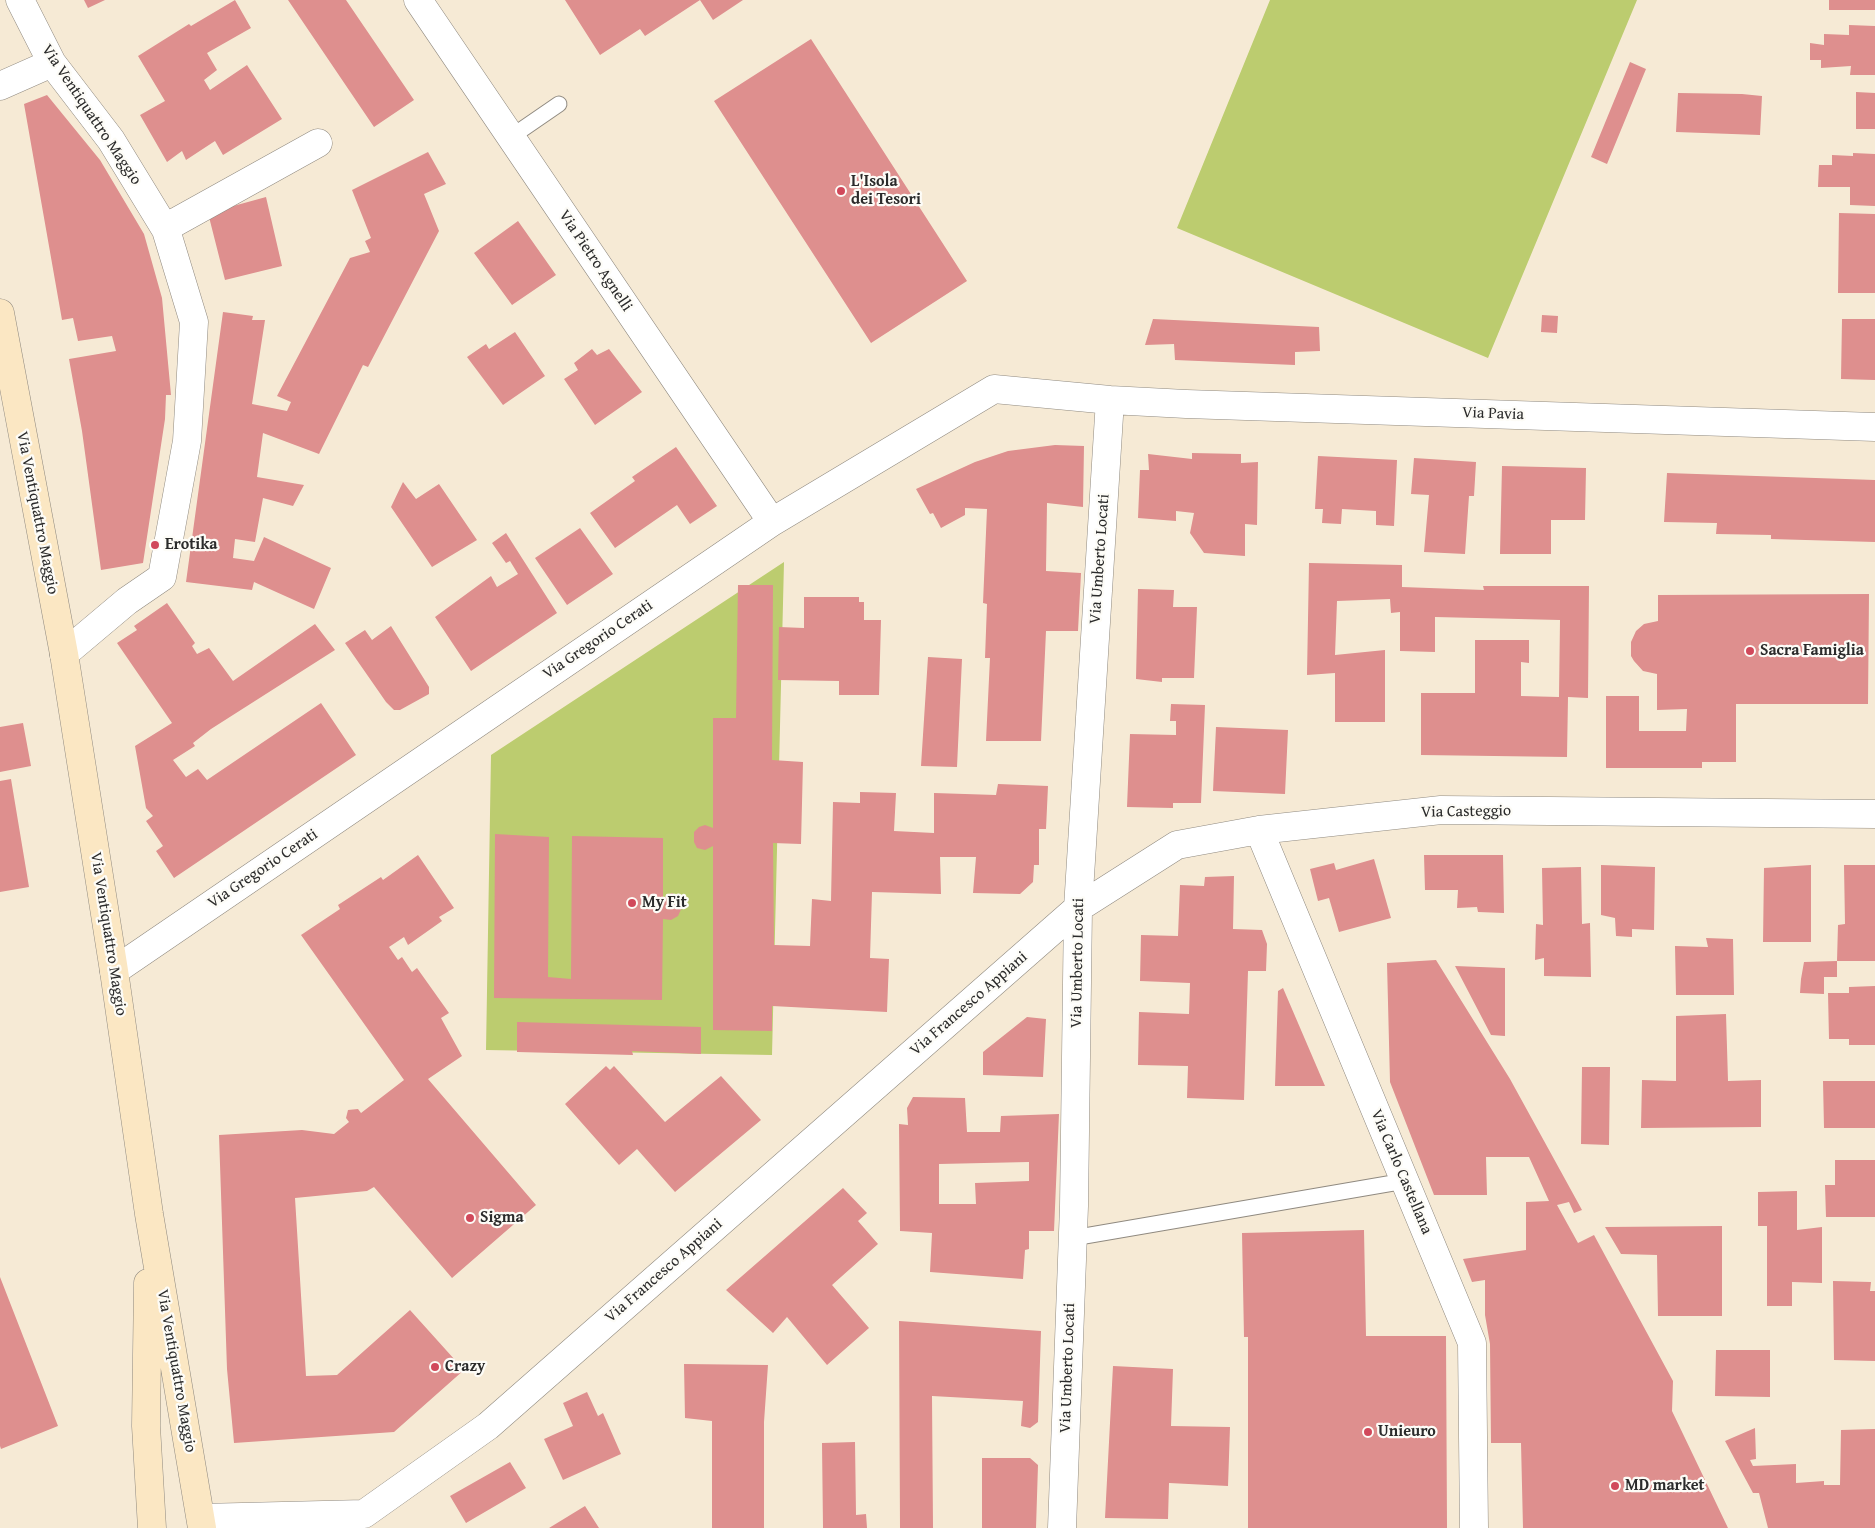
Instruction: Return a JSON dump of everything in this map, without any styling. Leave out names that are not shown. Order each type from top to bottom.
[{"type":"main road","name":"Via Ventiquattro Maggio","points":[[0,313],[64,654],[114,971],[149,1214],[202,1523]]},
{"type":"main road","name":"Via Ventiquattro Maggio","points":[[149,1214],[146,1426],[152,1528]]},
{"type":"main road","points":[[136,1528],[146,1426]]},
{"type":"street","name":"Via Ventiquattro Maggio","points":[[20,0],[52,63],[111,140],[165,228],[194,322],[187,442],[162,576],[127,601],[64,654]]},
{"type":"street","name":"Via Pietro Agnelli","points":[[418,0],[772,522]]},
{"type":"street","points":[[0,86],[52,63]]},
{"type":"street","points":[[165,228],[318,142]]},
{"type":"street","name":"Via Gregorio Cerati","points":[[114,971],[772,522],[994,389],[1110,400]]},
{"type":"street","name":"Via Pavia","points":[[1110,400],[1875,427]]},
{"type":"street","name":"Via Umberto Locati","points":[[1062,1528],[1073,1238],[1078,908],[1110,400]]},
{"type":"street","name":"Via Casteggio","points":[[1078,908],[1177,845],[1260,830],[1441,810],[1875,814]]},
{"type":"street","name":"Via Carlo Castellana","points":[[1260,830],[1472,1343],[1474,1528]]},
{"type":"street","name":"Via Francesco Appiani","points":[[202,1523],[366,1521],[488,1426],[1078,908]]},
{"type":"lane","points":[[511,137],[559,104]]},
{"type":"lane","points":[[1073,1238],[1405,1182]]},
{"type":"green space","points":[[1270,0],[1637,0],[1488,358],[1177,228]]},
{"type":"green space","name":"My Fit","points":[[784,562],[772,1055],[486,1050],[491,755]]},
{"type":"building","points":[[84,0],[105,0],[88,8]]},
{"type":"building","points":[[235,0],[251,28],[207,53],[217,70],[204,80],[210,90],[247,65],[282,119],[223,155],[215,141],[186,160],[182,151],[167,162],[140,115],[165,101],[138,56],[189,24],[191,26]]},
{"type":"building","points":[[288,0],[346,0],[414,100],[374,127]]},
{"type":"building","points":[[565,0],[700,0],[645,36],[640,29],[600,55]]},
{"type":"building","points":[[700,0],[743,0],[713,20]]},
{"type":"building","points":[[1829,0],[1875,0],[1875,10],[1829,10]]},
{"type":"building","points":[[1849,25],[1875,26],[1875,75],[1850,75],[1851,66],[1821,68],[1821,60],[1810,60],[1810,43],[1824,45],[1824,34],[1849,35]]},
{"type":"building","name":"L'Isola dei Tesori","points":[[811,39],[967,281],[871,343],[714,101]]},
{"type":"building","points":[[1630,62],[1646,69],[1607,164],[1591,157]]},
{"type":"building","points":[[1856,92],[1875,93],[1875,129],[1856,129]]},
{"type":"building","points":[[1678,93],[1762,96],[1760,135],[1676,132]]},
{"type":"building","points":[[47,95],[100,160],[144,234],[162,298],[171,395],[166,395],[165,419],[143,563],[101,570],[82,431],[69,359],[116,351],[112,336],[78,341],[73,318],[62,320],[24,104]]},
{"type":"building","points":[[428,152],[446,184],[424,194],[439,231],[368,367],[363,365],[319,454],[263,433],[257,477],[304,485],[293,506],[263,498],[255,542],[235,539],[233,558],[254,561],[264,537],[331,568],[314,609],[254,582],[252,590],[186,582],[223,312],[253,316],[252,320],[265,320],[252,404],[287,411],[291,402],[277,396],[350,258],[370,252],[365,241],[371,238],[352,190]]},
{"type":"building","points":[[1853,153],[1875,154],[1875,206],[1850,205],[1850,187],[1818,187],[1819,165],[1832,165],[1832,155],[1853,156]]},
{"type":"building","points":[[266,197],[282,266],[225,280],[208,213]]},
{"type":"building","points":[[1839,213],[1875,214],[1875,293],[1838,293]]},
{"type":"building","points":[[518,221],[556,275],[512,305],[474,253]]},
{"type":"building","points":[[1542,315],[1558,316],[1557,333],[1541,332]]},
{"type":"building","points":[[1153,319],[1319,327],[1320,351],[1295,352],[1295,365],[1175,360],[1174,344],[1145,345]]},
{"type":"building","points":[[1842,319],[1875,319],[1875,380],[1841,379]]},
{"type":"building","points":[[515,332],[545,376],[503,405],[467,357],[486,344],[489,349]]},
{"type":"building","points":[[592,349],[597,355],[609,349],[642,392],[595,425],[564,379],[578,370],[574,363]]},
{"type":"building","points":[[1055,445],[1084,446],[1083,507],[1047,503],[1046,571],[1081,573],[1078,631],[1046,631],[1041,741],[986,741],[990,658],[985,658],[987,604],[983,603],[987,509],[965,508],[965,515],[941,528],[933,513],[930,514],[916,489],[975,462],[1008,451]]},
{"type":"building","points":[[676,447],[717,506],[690,524],[677,505],[615,548],[590,513],[635,481],[632,477]]},
{"type":"building","points":[[1192,453],[1241,454],[1241,463],[1258,462],[1257,525],[1245,524],[1245,556],[1204,553],[1190,533],[1194,513],[1176,511],[1176,521],[1138,518],[1140,470],[1149,470],[1148,454],[1192,459]]},
{"type":"building","points":[[1318,456],[1397,460],[1394,526],[1376,525],[1376,511],[1342,509],[1341,524],[1322,523],[1323,509],[1315,509]]},
{"type":"building","points":[[1414,458],[1476,462],[1474,496],[1469,496],[1465,554],[1424,552],[1429,495],[1411,494]]},
{"type":"building","points":[[1502,466],[1586,468],[1585,520],[1551,520],[1551,554],[1500,554]]},
{"type":"building","points":[[1667,473],[1875,480],[1875,542],[1771,539],[1771,535],[1716,534],[1717,523],[1664,522]]},
{"type":"building","points":[[403,482],[416,499],[439,484],[477,540],[432,567],[391,507]]},
{"type":"building","points":[[580,528],[613,574],[567,605],[535,558]]},
{"type":"building","points":[[506,533],[557,613],[471,671],[435,617],[491,576],[497,587],[518,574],[510,561],[506,563],[492,543]]},
{"type":"building","points":[[1309,563],[1402,565],[1402,587],[1484,590],[1483,586],[1589,586],[1588,698],[1568,697],[1567,757],[1421,755],[1421,693],[1475,693],[1475,640],[1529,640],[1529,663],[1521,662],[1521,696],[1559,697],[1560,620],[1435,617],[1435,652],[1400,651],[1400,612],[1391,613],[1390,599],[1337,601],[1335,655],[1385,650],[1385,722],[1335,722],[1335,673],[1307,675]]},
{"type":"building","points":[[738,585],[773,585],[772,760],[803,762],[801,844],[773,843],[774,945],[810,946],[812,899],[831,901],[833,802],[860,803],[860,792],[896,793],[894,831],[934,833],[934,793],[996,795],[998,784],[1048,786],[1046,829],[1039,829],[1039,865],[1034,865],[1033,882],[1020,894],[973,893],[976,857],[940,857],[941,894],[872,892],[870,958],[889,959],[887,1012],[772,1006],[772,1031],[713,1030],[713,846],[705,850],[697,848],[694,842],[694,832],[699,827],[705,825],[713,828],[713,718],[736,718]]},
{"type":"building","points":[[1138,589],[1174,590],[1173,607],[1197,607],[1194,678],[1162,678],[1162,682],[1136,679]]},
{"type":"building","points":[[1869,594],[1868,704],[1736,704],[1736,762],[1702,762],[1702,768],[1606,768],[1606,696],[1639,696],[1639,731],[1686,731],[1687,709],[1657,710],[1657,674],[1643,671],[1631,656],[1631,642],[1636,631],[1644,624],[1658,621],[1658,595]]},
{"type":"building","points":[[804,597],[859,597],[859,602],[864,602],[864,620],[881,620],[879,695],[839,695],[839,681],[778,680],[779,627],[804,628]]},
{"type":"building","points":[[167,603],[195,643],[192,646],[197,654],[209,648],[233,681],[315,624],[335,650],[211,729],[193,743],[195,746],[173,760],[186,777],[198,769],[207,780],[321,703],[356,755],[174,878],[156,851],[163,846],[146,821],[153,816],[146,808],[135,746],[172,723],[117,643],[137,630],[134,626]]},
{"type":"building","points":[[391,626],[429,687],[429,694],[400,710],[394,710],[386,702],[345,643],[365,630],[372,640]]},
{"type":"building","points":[[928,657],[962,659],[957,767],[921,766]]},
{"type":"building","points":[[1171,704],[1205,705],[1201,803],[1173,803],[1173,808],[1127,807],[1130,734],[1176,735],[1176,721],[1170,721]]},
{"type":"building","points":[[23,723],[31,766],[0,772],[0,727]]},
{"type":"building","points":[[1216,727],[1288,730],[1285,794],[1213,791]]},
{"type":"building","points":[[11,779],[29,887],[0,892],[0,781]]},
{"type":"building","points":[[495,834],[549,837],[548,977],[571,979],[572,836],[663,838],[663,898],[672,893],[681,899],[683,905],[678,916],[671,920],[663,919],[662,1000],[494,998]]},
{"type":"building","points":[[418,855],[454,908],[439,917],[442,921],[408,945],[404,937],[389,947],[398,960],[402,957],[412,972],[417,968],[449,1013],[441,1018],[462,1056],[428,1079],[536,1205],[452,1278],[374,1187],[367,1191],[295,1198],[306,1376],[337,1375],[410,1310],[464,1370],[394,1432],[234,1443],[227,1369],[219,1135],[302,1130],[334,1134],[349,1122],[346,1118],[348,1110],[358,1109],[361,1113],[404,1080],[301,935],[340,909],[338,905],[381,877],[383,880]]},
{"type":"building","points":[[1424,855],[1503,855],[1504,913],[1478,912],[1477,907],[1457,908],[1458,890],[1425,890]]},
{"type":"building","points":[[1374,859],[1391,918],[1339,932],[1329,898],[1318,901],[1310,869],[1334,863],[1336,870]]},
{"type":"building","points":[[1601,865],[1655,867],[1654,930],[1632,929],[1632,937],[1616,936],[1615,918],[1601,915]]},
{"type":"building","points":[[1811,865],[1811,942],[1763,942],[1764,868]]},
{"type":"building","points":[[1844,865],[1875,865],[1875,961],[1837,961],[1838,925],[1845,924]]},
{"type":"building","points":[[1581,867],[1582,924],[1590,923],[1591,977],[1544,976],[1544,958],[1535,960],[1536,924],[1543,925],[1542,868]]},
{"type":"building","points":[[1234,876],[1233,929],[1262,930],[1267,944],[1266,971],[1248,971],[1244,1100],[1187,1098],[1188,1066],[1138,1065],[1139,1012],[1189,1014],[1190,983],[1140,981],[1141,935],[1178,936],[1180,885],[1204,886],[1205,877]]},
{"type":"building","points":[[1706,938],[1733,939],[1734,995],[1676,995],[1675,946],[1708,947]]},
{"type":"building","points":[[1436,960],[1510,1079],[1582,1210],[1574,1213],[1569,1202],[1557,1205],[1578,1243],[1594,1235],[1673,1381],[1672,1411],[1728,1528],[1523,1528],[1521,1443],[1491,1443],[1490,1344],[1485,1315],[1485,1280],[1472,1282],[1463,1259],[1526,1250],[1526,1202],[1549,1201],[1529,1157],[1486,1157],[1487,1195],[1434,1195],[1390,1082],[1387,963]]},
{"type":"building","points":[[1837,961],[1837,977],[1824,977],[1824,994],[1800,993],[1804,962]]},
{"type":"building","points":[[1455,966],[1505,968],[1505,1036],[1491,1035]]},
{"type":"building","points":[[1875,986],[1875,1045],[1849,1045],[1849,1039],[1829,1039],[1828,993],[1849,993],[1849,987]]},
{"type":"building","points":[[1283,988],[1325,1086],[1275,1086],[1278,991]]},
{"type":"building","points":[[1726,1014],[1728,1081],[1761,1080],[1761,1127],[1641,1128],[1642,1080],[1676,1081],[1676,1016]]},
{"type":"building","points":[[1027,1017],[1046,1019],[1043,1077],[983,1075],[983,1052]]},
{"type":"building","points":[[517,1022],[701,1027],[701,1054],[632,1051],[633,1055],[517,1052]]},
{"type":"building","points":[[606,1066],[610,1070],[614,1066],[665,1122],[721,1076],[761,1120],[675,1192],[637,1149],[619,1165],[565,1104]]},
{"type":"building","points":[[1582,1067],[1610,1067],[1609,1145],[1581,1144]]},
{"type":"building","points":[[1823,1081],[1875,1081],[1875,1128],[1824,1128]]},
{"type":"building","points":[[913,1097],[965,1098],[967,1132],[1000,1132],[1001,1116],[1059,1114],[1054,1231],[1029,1231],[1029,1249],[1025,1250],[1023,1279],[930,1272],[932,1233],[900,1231],[899,1124],[908,1125],[907,1108]],"holes":[[[1029,1162],[1029,1181],[975,1183],[976,1204],[939,1204],[939,1164]]]},
{"type":"building","points":[[1835,1160],[1875,1160],[1875,1217],[1826,1217],[1825,1185],[1835,1185]]},
{"type":"building","points":[[843,1188],[867,1213],[858,1221],[878,1244],[832,1285],[869,1328],[827,1365],[787,1317],[773,1333],[726,1290]]},
{"type":"building","points":[[1797,1191],[1797,1230],[1822,1227],[1822,1283],[1792,1282],[1792,1306],[1767,1306],[1767,1226],[1758,1226],[1758,1192]]},
{"type":"building","points":[[1722,1226],[1722,1316],[1658,1316],[1657,1255],[1621,1254],[1605,1227]]},
{"type":"building","name":"Unieuro","points":[[1364,1230],[1366,1336],[1446,1336],[1447,1528],[1248,1528],[1248,1337],[1244,1337],[1242,1233]]},
{"type":"building","points":[[0,1277],[58,1426],[1,1449],[0,1446]]},
{"type":"building","points":[[1833,1281],[1871,1282],[1870,1291],[1875,1291],[1875,1361],[1834,1360]]},
{"type":"building","points":[[899,1321],[1041,1331],[1038,1422],[1030,1428],[1021,1426],[1023,1401],[932,1396],[933,1528],[900,1528]]},
{"type":"building","points":[[1716,1350],[1770,1350],[1770,1397],[1715,1396]]},
{"type":"building","points":[[684,1364],[768,1365],[764,1422],[764,1528],[712,1528],[712,1421],[685,1418]]},
{"type":"building","points":[[1113,1366],[1173,1369],[1171,1426],[1230,1427],[1228,1486],[1169,1483],[1168,1519],[1105,1518]]},
{"type":"building","points":[[587,1392],[598,1416],[603,1413],[621,1454],[563,1480],[544,1439],[573,1426],[563,1403]]},
{"type":"building","points":[[1755,1428],[1756,1459],[1750,1460],[1753,1466],[1796,1464],[1796,1483],[1824,1481],[1824,1485],[1840,1485],[1841,1430],[1875,1429],[1875,1528],[1768,1528],[1759,1493],[1753,1493],[1725,1441]]},
{"type":"building","points":[[855,1442],[856,1515],[866,1514],[867,1528],[823,1528],[822,1443]]},
{"type":"building","points":[[982,1458],[1030,1458],[1038,1465],[1036,1528],[982,1528]]},
{"type":"building","points":[[510,1462],[526,1488],[466,1523],[450,1496]]},
{"type":"building","points":[[585,1506],[599,1528],[549,1528]]},
{"type":"place","name":"L'Isola dei Tesori","points":[[841,191]]},
{"type":"place","name":"Erotika","points":[[155,545]]},
{"type":"place","name":"Sacra Famiglia","points":[[1750,651]]},
{"type":"place","name":"My Fit","points":[[632,903]]},
{"type":"place","name":"Sigma","points":[[470,1218]]},
{"type":"place","name":"Crazy","points":[[435,1367]]},
{"type":"place","name":"Unieuro","points":[[1368,1432]]},
{"type":"place","name":"MD market","points":[[1615,1486]]}]
